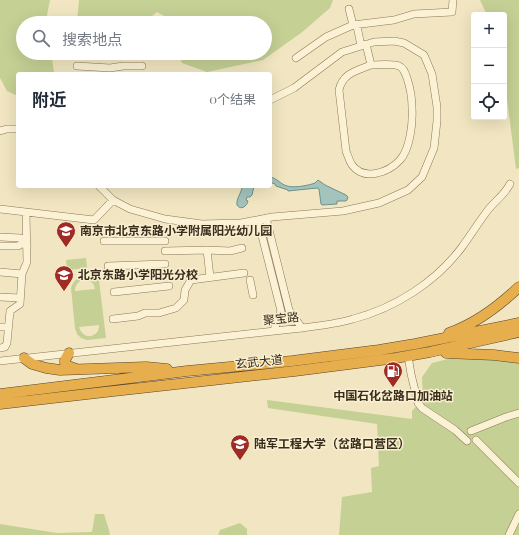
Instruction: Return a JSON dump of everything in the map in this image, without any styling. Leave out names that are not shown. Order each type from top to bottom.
[{"type":"highway","points":[[416,344],[453,332],[474,321],[493,309],[519,287]]},
{"type":"highway","name":"玄武大道","points":[[0,394],[187,371],[300,360],[379,350],[519,323]]},
{"type":"highway","name":"玄武大道","points":[[0,404],[295,371],[408,356],[519,332]]},
{"type":"highway","points":[[430,352],[494,355],[519,358]]},
{"type":"highway","points":[[69,353],[65,363],[68,366],[78,369]]},
{"type":"highway","points":[[24,358],[32,364],[60,370],[146,367],[187,371]]},
{"type":"street","points":[[296,58],[326,37],[353,25],[394,20],[414,14],[452,12],[453,0]]},
{"type":"street","points":[[349,9],[353,25],[357,26],[371,65]]},
{"type":"street","points":[[101,188],[113,200],[130,209],[165,219],[202,224],[241,223],[306,213],[343,211],[379,203],[408,190],[422,177],[434,148],[437,107],[432,74],[424,55],[404,43],[394,41],[374,42],[342,52],[294,88],[272,99]]},
{"type":"street","points":[[371,65],[399,66],[404,71],[408,83],[412,107],[411,132],[407,148],[400,160],[390,169],[378,174],[370,174],[359,171],[353,166],[349,159],[346,151],[339,90],[341,83],[351,73],[371,65]]},
{"type":"street","points":[[77,66],[110,68],[142,66]]},
{"type":"street","points":[[0,130],[16,129]]},
{"type":"street","name":"聚宝路","points":[[0,361],[302,328],[331,324],[375,312],[395,303],[424,284],[444,267],[462,247],[487,212],[507,190],[510,184]]},
{"type":"street","points":[[0,209],[94,220],[113,200]]},
{"type":"street","points":[[0,348],[5,347],[7,343],[10,311],[20,304],[22,274],[27,262],[25,245],[26,212]]},
{"type":"street","points":[[266,218],[289,310],[302,328]]},
{"type":"street","points":[[258,220],[281,311],[274,330]]},
{"type":"street","points":[[0,237],[21,238],[25,245]]},
{"type":"street","points":[[104,241],[165,241]]},
{"type":"street","points":[[0,246],[25,245]]},
{"type":"street","points":[[165,251],[230,251],[242,248]]},
{"type":"street","points":[[207,250],[210,277]]},
{"type":"street","points":[[108,266],[165,264]]},
{"type":"street","points":[[0,272],[22,274]]},
{"type":"street","points":[[113,319],[159,313],[176,308],[184,300],[185,290],[191,280],[244,273]]},
{"type":"street","points":[[250,280],[253,295]]},
{"type":"street","points":[[114,292],[169,286]]},
{"type":"street","points":[[0,297],[20,298]]},
{"type":"street","points":[[0,327],[8,327]]},
{"type":"street","points":[[408,356],[410,374],[418,403],[422,408],[455,430],[471,443],[477,439],[481,426]]},
{"type":"street","points":[[467,440],[465,436],[470,431],[519,413]]},
{"type":"street","points":[[455,430],[462,432],[476,432],[477,439],[519,483]]},
{"type":"street","points":[[509,535],[519,514]]},
{"type":"green space","points":[[0,0],[50,0],[47,16],[16,16],[16,60],[52,60],[54,72],[16,72],[16,95],[7,91],[0,78]]},
{"type":"green space","points":[[79,0],[333,0],[330,8],[301,33],[272,54],[272,16],[164,16],[157,12],[152,16],[78,16]]},
{"type":"green space","points":[[480,0],[519,0],[519,168],[516,169],[507,99],[507,12],[486,12]]},
{"type":"green space","points":[[181,60],[263,60],[207,72],[182,63]]},
{"type":"green space","points":[[86,258],[87,268],[67,270],[66,260]]},
{"type":"green space","points":[[93,272],[98,272],[106,338],[87,340],[81,338],[77,334],[75,328],[71,288],[74,281],[77,279],[93,275]],"holes":[[[84,280],[91,282],[95,289],[75,291],[77,284]],[[99,325],[97,332],[91,336],[84,334],[79,327]]]},
{"type":"green space","points":[[460,356],[501,359],[519,363],[519,535],[339,535],[342,497],[372,492],[371,468],[379,466],[377,424],[268,408],[267,400],[412,419],[412,411],[423,399],[422,377],[432,363]]},
{"type":"green space","points":[[95,514],[104,514],[110,535],[0,535],[0,524],[57,533],[92,532]]},
{"type":"green space","points":[[240,523],[247,529],[247,535],[218,535],[220,530]]},
{"type":"water","points":[[272,178],[287,186],[293,187],[312,184],[318,180],[348,197],[346,201],[337,201],[337,204],[322,205],[319,189],[317,188],[288,191],[276,186],[272,183]]},
{"type":"water","points":[[242,188],[254,188],[252,195],[247,197],[246,200],[248,201],[245,206],[240,208],[237,205],[237,202]]},
{"type":"place","name":"南京市北京东路小学附属阳光幼儿园","points":[[66,248]]},
{"type":"place","name":"北京东路小学阳光分校","points":[[64,292]]},
{"type":"place","name":"中国石化岔路口加油站","points":[[393,388]]},
{"type":"place","name":"陆军工程大学（岔路口营区）","points":[[240,461]]}]
